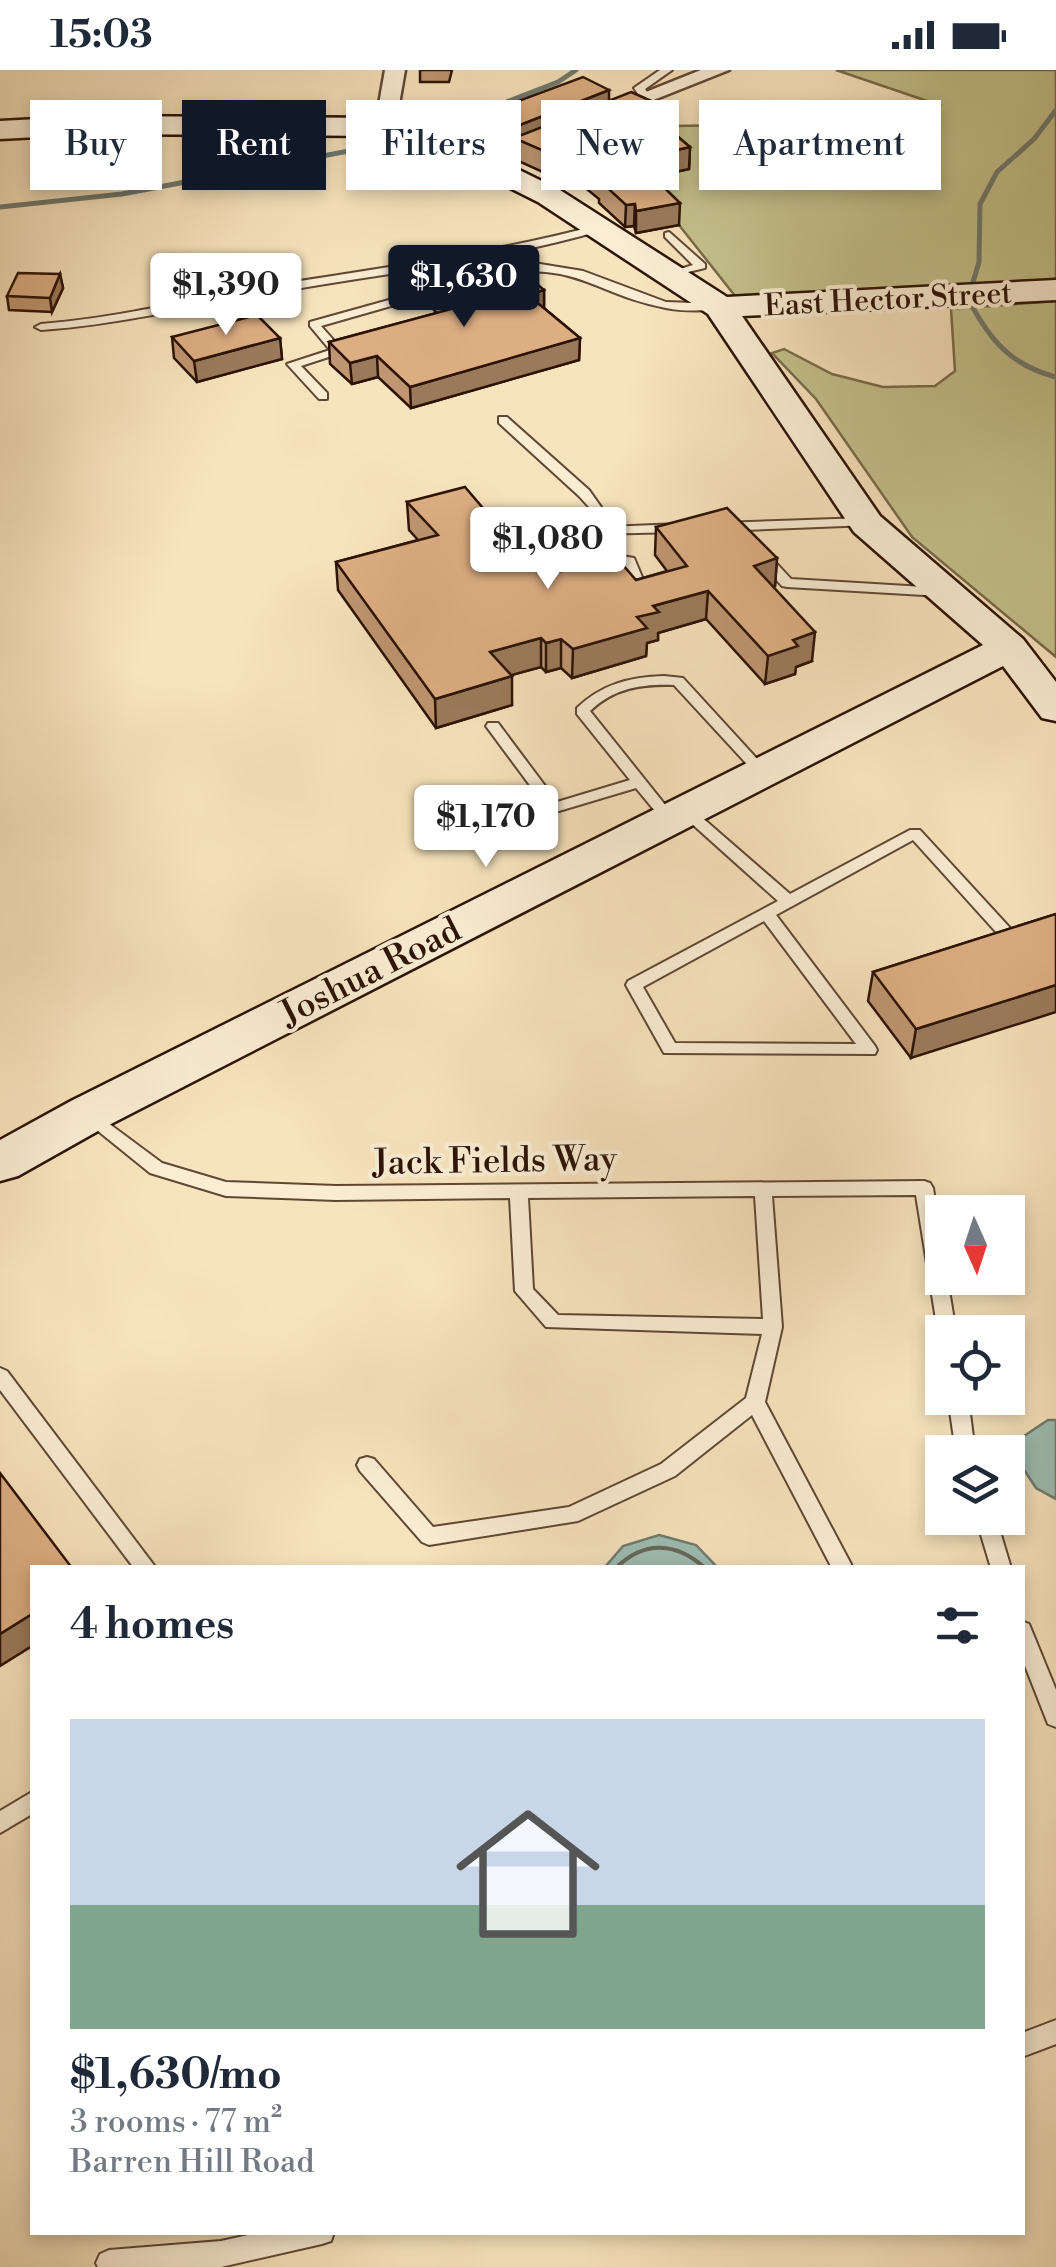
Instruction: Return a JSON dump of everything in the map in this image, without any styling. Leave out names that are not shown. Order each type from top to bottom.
[{"type":"main road","points":[[0,130],[126,124],[346,127]]},
{"type":"main road","points":[[521,181],[720,307],[865,522],[1009,647],[1056,709]]},
{"type":"main road","name":"East Hector Street","points":[[720,307],[1056,290]]},
{"type":"main road","name":"Joshua Road","points":[[0,1163],[88,1114],[1009,647]]},
{"type":"street","points":[[390,100],[395,70]]},
{"type":"street","points":[[521,146],[720,70]]},
{"type":"lane","points":[[646,98],[639,88],[667,70]]},
{"type":"lane","points":[[41,327],[86,325],[166,307],[517,248],[599,228]]},
{"type":"lane","points":[[669,236],[701,266],[671,276]]},
{"type":"lane","points":[[474,279],[510,269],[546,266],[604,279],[662,305],[720,307]]},
{"type":"lane","points":[[324,396],[293,364],[338,352],[314,324],[456,284]]},
{"type":"lane","points":[[502,420],[595,508],[594,534],[599,556],[590,567],[570,573],[547,572],[527,556],[530,544],[546,535],[594,534],[757,525],[865,522]]},
{"type":"lane","points":[[757,525],[744,537],[787,583],[946,592]]},
{"type":"lane","points":[[599,556],[629,561],[640,589]]},
{"type":"lane","points":[[762,772],[678,681],[654,680],[610,689],[582,712],[638,782],[788,901]]},
{"type":"lane","points":[[492,726],[554,808],[638,782]]},
{"type":"lane","points":[[766,913],[868,1050],[670,1049],[634,984],[915,832],[1012,939]]},
{"type":"lane","name":"Jack Fields Way","points":[[88,1114],[156,1168],[226,1189],[336,1194],[924,1188],[944,1315]]},
{"type":"lane","points":[[368,1465],[429,1536],[570,1514],[668,1470],[755,1402],[772,1327],[763,1190]]},
{"type":"lane","points":[[519,1192],[524,1292],[553,1322],[772,1327]]},
{"type":"lane","points":[[0,1376],[144,1565]]},
{"type":"lane","points":[[755,1402],[841,1565]]},
{"type":"lane","points":[[991,1535],[1000,1565]]},
{"type":"lane","points":[[1025,1636],[1050,1687],[1056,1717]]},
{"type":"lane","points":[[0,1823],[30,1803]]},
{"type":"lane","points":[[1025,2045],[1056,2032]]},
{"type":"lane","points":[[109,2263],[221,2254],[308,2235]]},
{"type":"shaded area","points":[[836,70],[1056,70],[1056,287],[743,306],[679,225],[643,190],[679,190],[679,126],[699,126],[699,190],[941,190],[941,100],[924,100]]},
{"type":"shaded area","points":[[1056,301],[1056,657],[912,537],[816,399],[772,353],[784,349],[832,374],[883,387],[935,386],[955,371],[951,309]]},
{"type":"water","points":[[1048,1420],[1056,1420],[1056,1499],[1036,1488],[1025,1471],[1025,1435]]},
{"type":"water","points":[[659,1535],[696,1545],[715,1565],[607,1565],[623,1546]]},
{"type":"building","points":[[583,77],[609,90],[584,100],[541,100],[541,117],[521,125],[521,100]]},
{"type":"building","points":[[631,92],[649,100],[611,100]]},
{"type":"building","points":[[541,127],[541,150],[521,141],[521,135]]},
{"type":"building","points":[[679,138],[690,147],[679,149]]},
{"type":"building","points":[[610,190],[667,190],[680,203],[636,211],[635,204],[626,205]]},
{"type":"building","points":[[513,264],[544,290],[528,295],[580,338],[410,387],[377,356],[350,363],[329,342],[455,308],[430,287]]},
{"type":"building","points":[[18,273],[60,274],[50,298],[7,296]]},
{"type":"building","points":[[257,315],[280,338],[194,361],[172,337]]},
{"type":"building","points":[[465,487],[541,576],[616,557],[636,580],[687,566],[656,527],[727,508],[777,558],[754,566],[815,632],[793,640],[798,646],[768,656],[708,591],[653,606],[659,612],[637,617],[647,628],[573,649],[561,639],[546,643],[541,638],[490,652],[512,676],[435,699],[336,562],[438,535],[407,502]]},
{"type":"building","points":[[1056,914],[1056,985],[916,1029],[873,972]]},
{"type":"building","points":[[0,1473],[70,1565],[30,1565],[30,1615],[0,1634]]},
{"type":"waterway","points":[[0,207],[122,194],[412,139],[558,82],[576,70]]},
{"type":"waterway","points":[[1056,110],[1034,139],[997,172],[980,204],[979,262],[968,299],[1003,349],[1026,366],[1056,377]]}]
